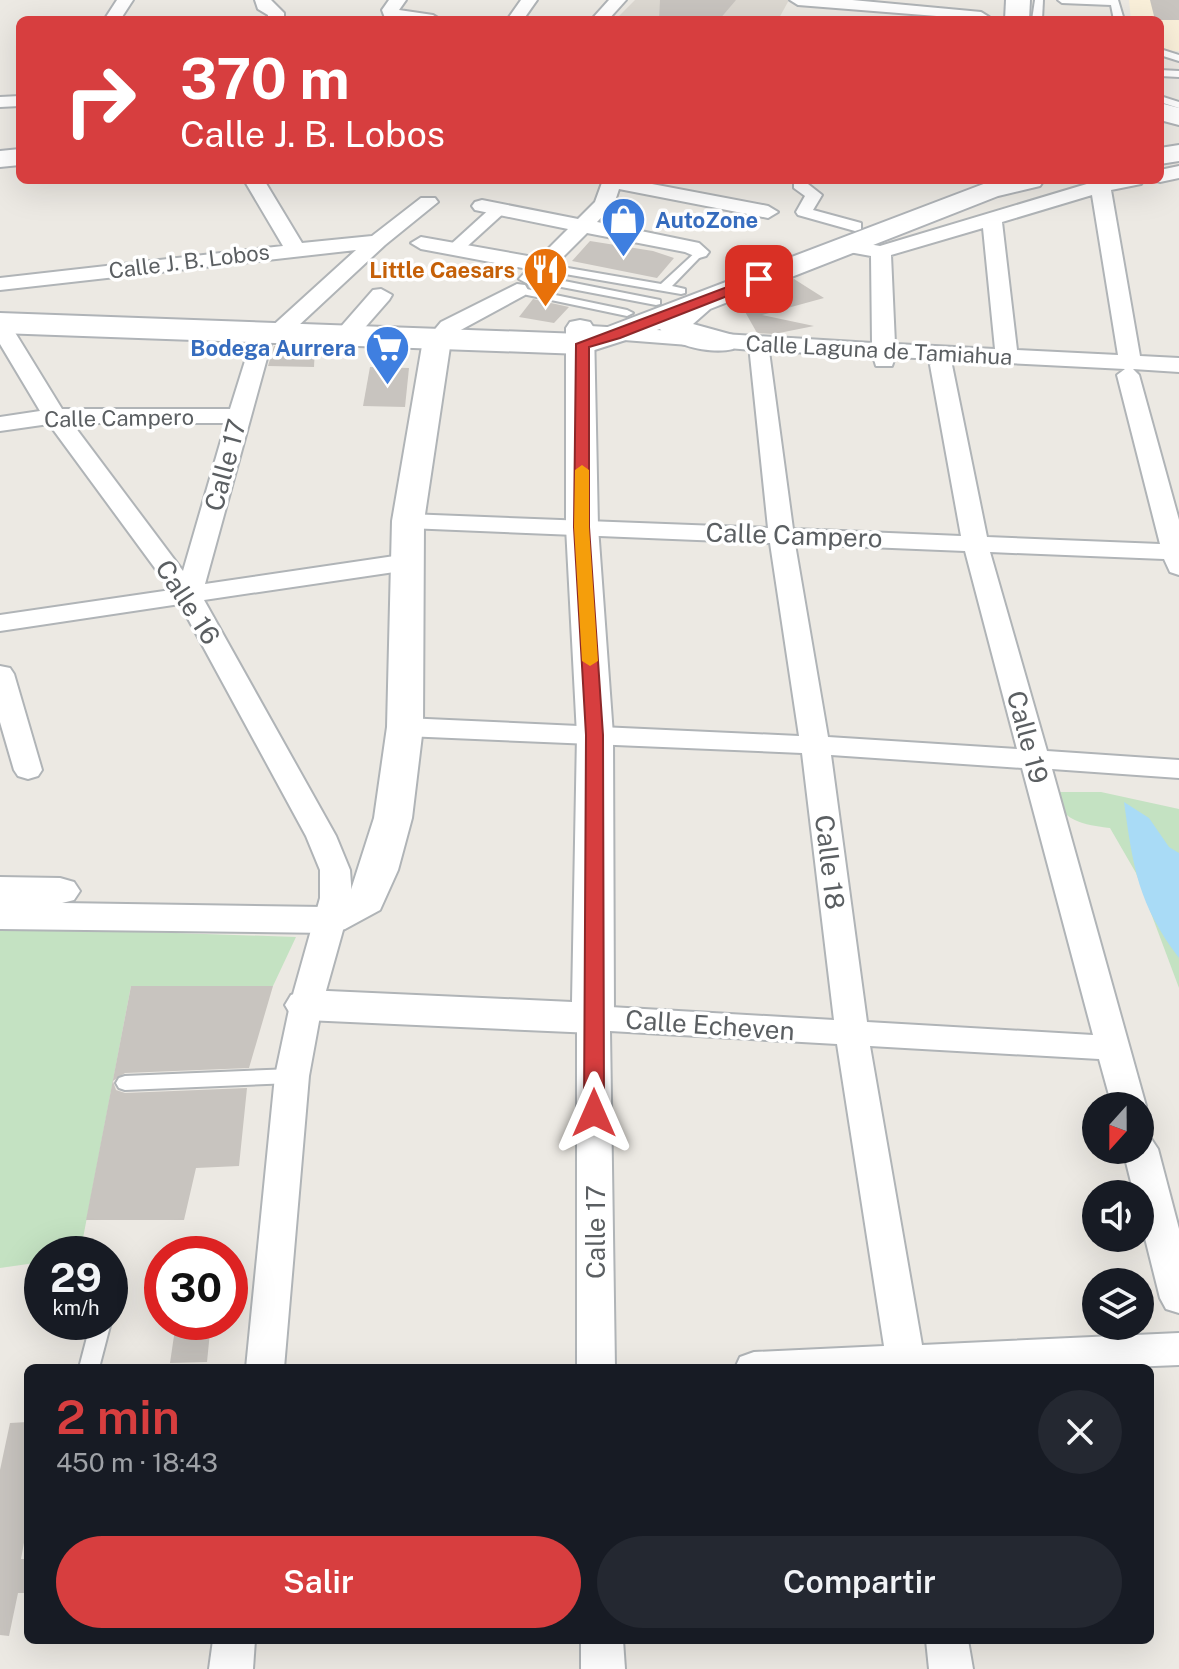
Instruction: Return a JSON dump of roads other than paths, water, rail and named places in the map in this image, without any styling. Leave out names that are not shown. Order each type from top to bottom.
[{"type":"main road","points":[[0,324],[270,334],[343,343],[432,334],[581,336],[622,324],[676,296],[850,236],[979,184]]},
{"type":"main road","points":[[622,324],[676,296]]},
{"type":"main road","points":[[676,296],[676,329],[722,342]]},
{"type":"street","points":[[263,0],[276,16]]},
{"type":"street","points":[[603,16],[618,0]]},
{"type":"street","points":[[798,0],[982,12]]},
{"type":"street","points":[[394,7],[421,16]]},
{"type":"street","points":[[256,184],[295,248]]},
{"type":"street","points":[[265,1364],[292,1076],[306,1005],[344,906],[379,870],[393,818],[405,727],[408,521],[432,334],[530,278],[604,204],[611,184]]},
{"type":"street","points":[[627,184],[768,212]]},
{"type":"street","points":[[800,184],[814,195],[804,212],[881,252],[1111,184]]},
{"type":"street","points":[[1100,186],[1129,369],[1177,557]]},
{"type":"street","points":[[270,334],[428,202]]},
{"type":"street","points":[[455,249],[491,208],[692,247],[699,252]]},
{"type":"street","points":[[992,221],[1007,357]]},
{"type":"street","name":"Calle J. B. Lobos","points":[[0,284],[295,248],[378,241]]},
{"type":"street","points":[[421,243],[455,249],[530,278]]},
{"type":"street","points":[[881,252],[883,356]]},
{"type":"street","points":[[343,343],[381,295]]},
{"type":"street","name":"Calle 16","points":[[0,324],[55,416],[189,596],[321,836],[335,870],[344,906]]},
{"type":"street","name":"Calle Laguna de Tamiahua","points":[[622,324],[722,342],[883,356],[941,365],[1129,369],[1179,365]]},
{"type":"street","name":"Calle 17","points":[[189,596],[238,416],[270,334]]},
{"type":"street","name":"Calle Laguna de Tamiahua","points":[[581,336],[761,355],[1007,357],[1129,369],[1179,378]]},
{"type":"street","name":"Calle 17","points":[[581,336],[582,527],[595,735],[593,1018],[596,1364]]},
{"type":"street","name":"Calle 18","points":[[761,355],[781,534],[815,745],[852,1035],[907,1364]]},
{"type":"street","name":"Calle 19","points":[[941,365],[975,542],[1125,1092]]},
{"type":"street","name":"Calle Campero","points":[[0,424],[55,416],[238,416]]},
{"type":"street","name":"Calle Campero","points":[[408,521],[975,542],[1177,557]]},
{"type":"street","points":[[0,623],[408,562]]},
{"type":"street","points":[[0,674],[28,770]]},
{"type":"street","points":[[405,727],[815,745],[1179,769]]},
{"type":"street","points":[[0,890],[61,904]]},
{"type":"street","points":[[0,916],[61,904],[344,906]]},
{"type":"street","name":"Calle Echeven","points":[[306,1005],[1113,1048]]},
{"type":"street","points":[[1144,1164],[1179,1298]]},
{"type":"street","points":[[907,1364],[1179,1349]]},
{"type":"street","points":[[231,1669],[234,1644]]},
{"type":"street","points":[[602,1644],[603,1669]]},
{"type":"street","points":[[948,1644],[951,1669]]},
{"type":"lane","points":[[1062,0],[1115,2],[1118,16]]},
{"type":"lane","points":[[676,296],[699,252]]},
{"type":"lane","points":[[562,270],[676,296],[551,282],[562,270]]},
{"type":"lane","points":[[530,278],[622,324]]},
{"type":"lane","points":[[125,1083],[292,1076]]},
{"type":"lane","points":[[90,1364],[96,1340]]},
{"type":"water","points":[[1124,802],[1149,818],[1169,847],[1179,853],[1179,958],[1146,902],[1135,866]]},
{"type":"place","name":"AutoZone","points":[[624,259]]},
{"type":"place","name":"Little Caesars","points":[[546,309]]},
{"type":"place","name":"Bodega Aurrera","points":[[387,387]]}]
